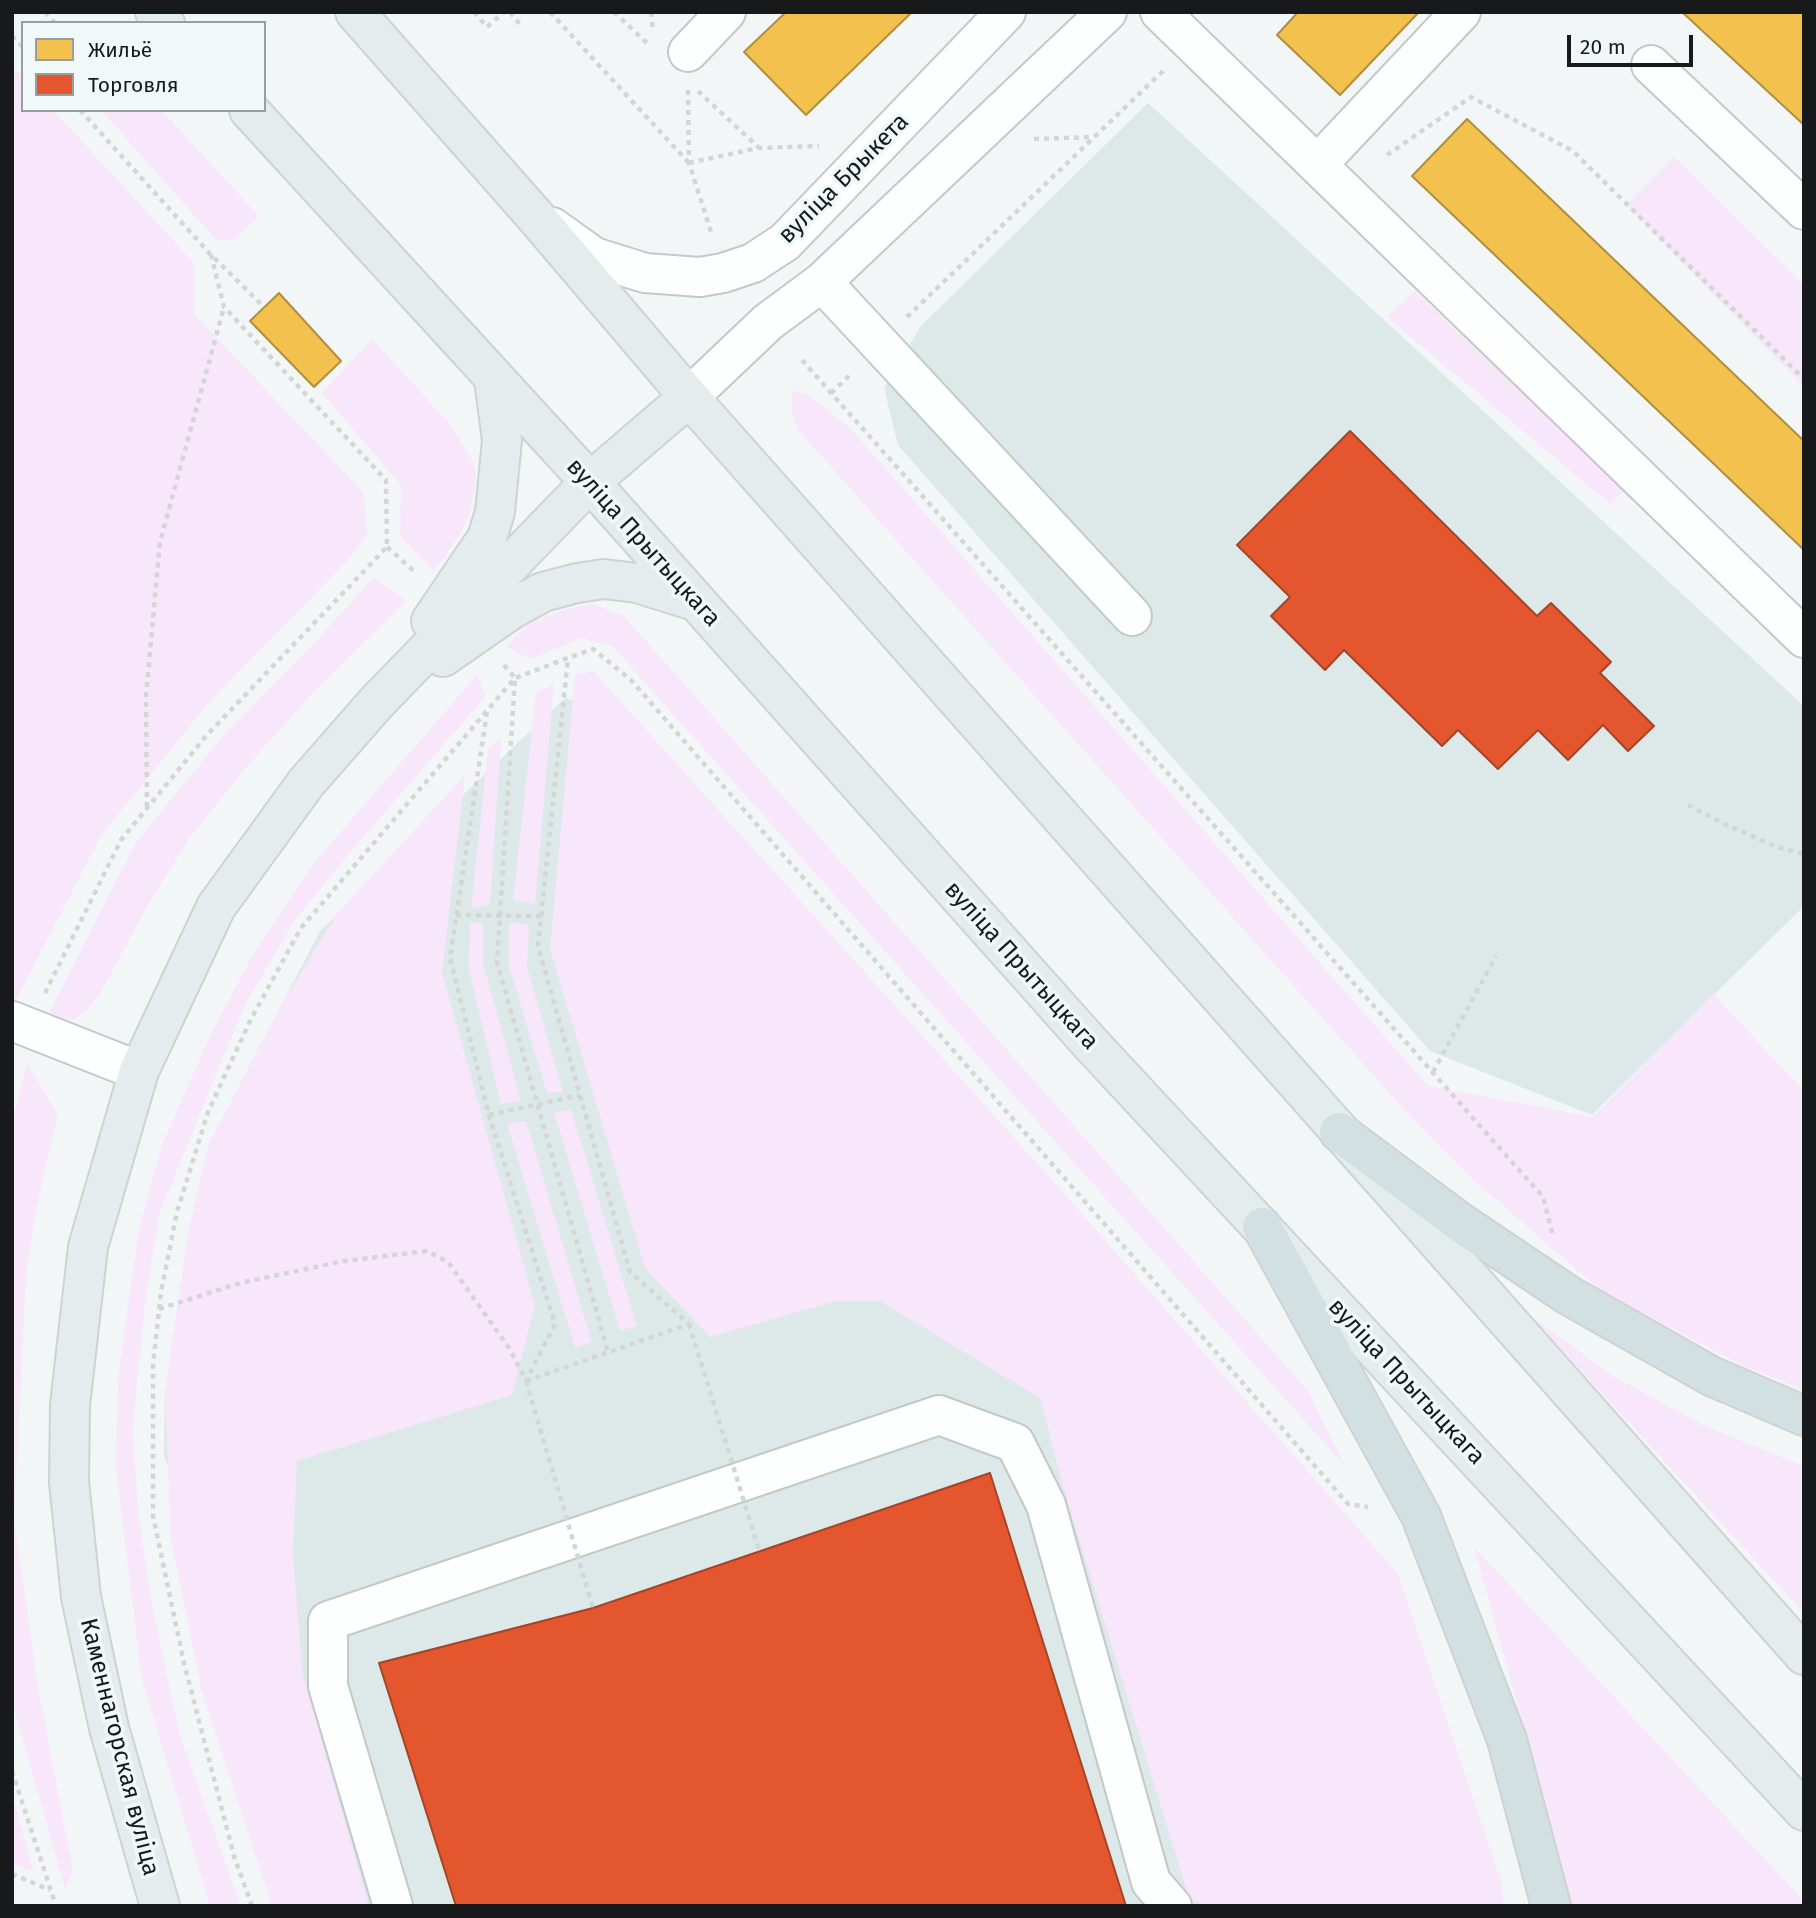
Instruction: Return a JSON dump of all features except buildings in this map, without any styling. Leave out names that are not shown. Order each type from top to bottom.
[{"type":"highway","points":[[1339,1132],[1461,1223],[1568,1296],[1711,1376],[1804,1416]]},
{"type":"highway","points":[[1262,1227],[1421,1516],[1507,1740],[1551,1906]]},
{"type":"main road","points":[[355,12],[535,216],[689,397],[1804,1655]]},
{"type":"main road","name":"вуліца Прытыцкага","points":[[251,112],[590,482],[1091,1044],[1804,1811]]},
{"type":"main road","points":[[376,703],[487,538],[495,512],[502,440],[494,380]]},
{"type":"main road","points":[[376,703],[590,482],[689,397]]},
{"type":"main road","points":[[376,703],[512,610],[543,592],[604,579],[637,583],[697,602]]},
{"type":"main road","name":"Каменнагорская вуліца","points":[[160,1906],[109,1728],[81,1597],[69,1482],[70,1405],[88,1247],[139,1071],[216,907],[306,783],[376,703]]},
{"type":"street","points":[[688,67],[726,12]]},
{"type":"street","name":"вуліца Брыкета","points":[[535,216],[594,257],[645,272],[700,276],[723,273],[753,263],[785,242],[1006,12]]},
{"type":"street","points":[[689,397],[768,322],[822,282],[1107,12]]},
{"type":"street","points":[[1160,12],[1804,638]]},
{"type":"street","points":[[1329,176],[1461,12]]},
{"type":"street","points":[[1651,65],[1804,210]]},
{"type":"street","points":[[822,282],[1132,617]]},
{"type":"street","points":[[20,1024],[139,1071]]},
{"type":"street","points":[[393,1906],[328,1686],[328,1621],[939,1415],[1015,1443],[1046,1505],[1161,1894]]},
{"type":"street","points":[[1533,1840],[1539,1906]]},
{"type":"path","points":[[474,12],[488,27],[504,12]]},
{"type":"path","points":[[510,12],[522,27]]},
{"type":"path","points":[[550,12],[689,163]]},
{"type":"path","points":[[904,320],[1192,44]]},
{"type":"path","points":[[688,67],[689,163],[716,248]]},
{"type":"path","points":[[1329,176],[1416,133],[1471,97],[1573,151],[1804,379]]},
{"type":"path","points":[[82,112],[211,255],[264,307]]},
{"type":"path","points":[[689,163],[758,148]]},
{"type":"path","points":[[20,1024],[121,840],[206,736],[387,547],[386,480],[224,307],[211,255]]},
{"type":"path","points":[[146,808],[146,696],[160,542],[224,307]]},
{"type":"path","points":[[802,360],[1543,1197],[1568,1296]]},
{"type":"path","points":[[387,547],[417,575]]},
{"type":"path","points":[[252,1906],[234,1856],[187,1676],[153,1516],[153,1365],[159,1308],[177,1212],[208,1112],[251,1019],[301,928],[515,678],[593,649],[631,680],[1348,1504],[1421,1516]]},
{"type":"path","points":[[568,658],[538,946],[630,1272],[689,1324],[760,1553]]},
{"type":"path","points":[[515,678],[497,962],[608,1352]]},
{"type":"path","points":[[487,711],[450,958],[489,1115],[555,1324],[526,1381]]},
{"type":"path","points":[[1688,805],[1777,847],[1804,854]]},
{"type":"path","points":[[456,915],[541,916]]},
{"type":"path","points":[[1433,1072],[1496,956]]},
{"type":"path","points":[[489,1115],[580,1094]]},
{"type":"path","points":[[159,1308],[252,1280],[344,1261],[427,1251],[448,1262],[509,1348],[526,1381],[593,1608]]},
{"type":"path","points":[[526,1381],[689,1324]]},
{"type":"path","points":[[12,1771],[13,1781],[56,1906]]},
{"type":"path","points":[[12,1874],[51,1890]]},
{"type":"shaded area","points":[[12,66],[21,75],[21,112],[55,112],[194,263],[194,314],[363,492],[367,534],[351,557],[212,699],[102,834],[16,1000],[12,998]]},
{"type":"shaded area","points":[[1148,103],[1804,706],[1804,906],[1592,1115],[1430,1051],[898,445],[884,388],[920,327]]},
{"type":"shaded area","points":[[103,112],[163,112],[259,216],[235,239],[217,241]]},
{"type":"shaded area","points":[[1674,157],[1804,285],[1804,387],[1626,205]]},
{"type":"shaded area","points":[[1415,291],[1625,490],[1610,504],[1387,317]]},
{"type":"shaded area","points":[[372,339],[448,422],[473,462],[476,477],[470,514],[460,534],[434,571],[400,536],[401,485],[322,393]]},
{"type":"shaded area","points":[[793,390],[808,395],[849,427],[1428,1086],[1593,1117],[1713,994],[1804,1091],[1804,1390],[1743,1366],[1600,1290],[1469,1176],[1400,1105],[798,430],[791,411]]},
{"type":"shaded area","points":[[374,577],[406,601],[308,698],[243,771],[189,839],[149,903],[100,994],[74,1019],[46,1019],[135,844],[223,736],[306,652]]},
{"type":"shaded area","points":[[593,604],[624,616],[1308,1391],[1345,1466],[613,647],[582,638],[530,659],[506,646],[529,623],[567,609]]},
{"type":"shaded area","points":[[593,671],[1046,1173],[1398,1574],[1501,1881],[1503,1906],[1208,1906],[1189,1898],[1065,1493],[1040,1398],[880,1301],[836,1301],[710,1337],[645,1268],[550,949],[575,675]]},
{"type":"shaded area","points":[[477,675],[486,696],[295,920],[245,1004],[159,1214],[144,1311],[132,1430],[139,1520],[153,1610],[180,1736],[241,1906],[210,1906],[142,1680],[116,1467],[118,1378],[139,1229],[162,1145],[210,1036],[255,951],[313,864]]},
{"type":"shaded area","points":[[554,684],[535,904],[513,900],[536,693]]},
{"type":"shaded area","points":[[565,698],[619,713],[1358,1906],[306,1906],[164,1455],[165,1393],[189,1229],[210,1142],[320,931]]},
{"type":"shaded area","points":[[501,738],[490,904],[471,909],[488,750]]},
{"type":"shaded area","points":[[465,775],[442,973],[535,1305],[512,1395],[297,1461],[293,1553],[302,1673],[369,1906],[272,1906],[202,1692],[171,1539],[165,1393],[189,1229],[210,1142],[283,1002],[337,914]]},
{"type":"shaded area","points":[[470,922],[483,924],[483,963],[521,1101],[501,1104],[469,970]]},
{"type":"shaded area","points":[[509,922],[529,925],[527,967],[563,1092],[547,1093],[509,966]]},
{"type":"shaded area","points":[[27,1063],[58,1115],[36,1208],[26,1275],[14,1519],[37,1682],[73,1872],[65,1889],[12,1701],[12,1123]]},
{"type":"shaded area","points":[[571,1109],[637,1326],[620,1331],[554,1113]]},
{"type":"shaded area","points":[[526,1121],[592,1342],[575,1348],[507,1124]]},
{"type":"shaded area","points":[[1531,1316],[1613,1376],[1703,1425],[1804,1466],[1804,1613]]},
{"type":"shaded area","points":[[1474,1547],[1804,1901],[1804,1906],[1573,1906]]},
{"type":"shaded area","points":[[14,1802],[33,1871],[12,1863]]}]
